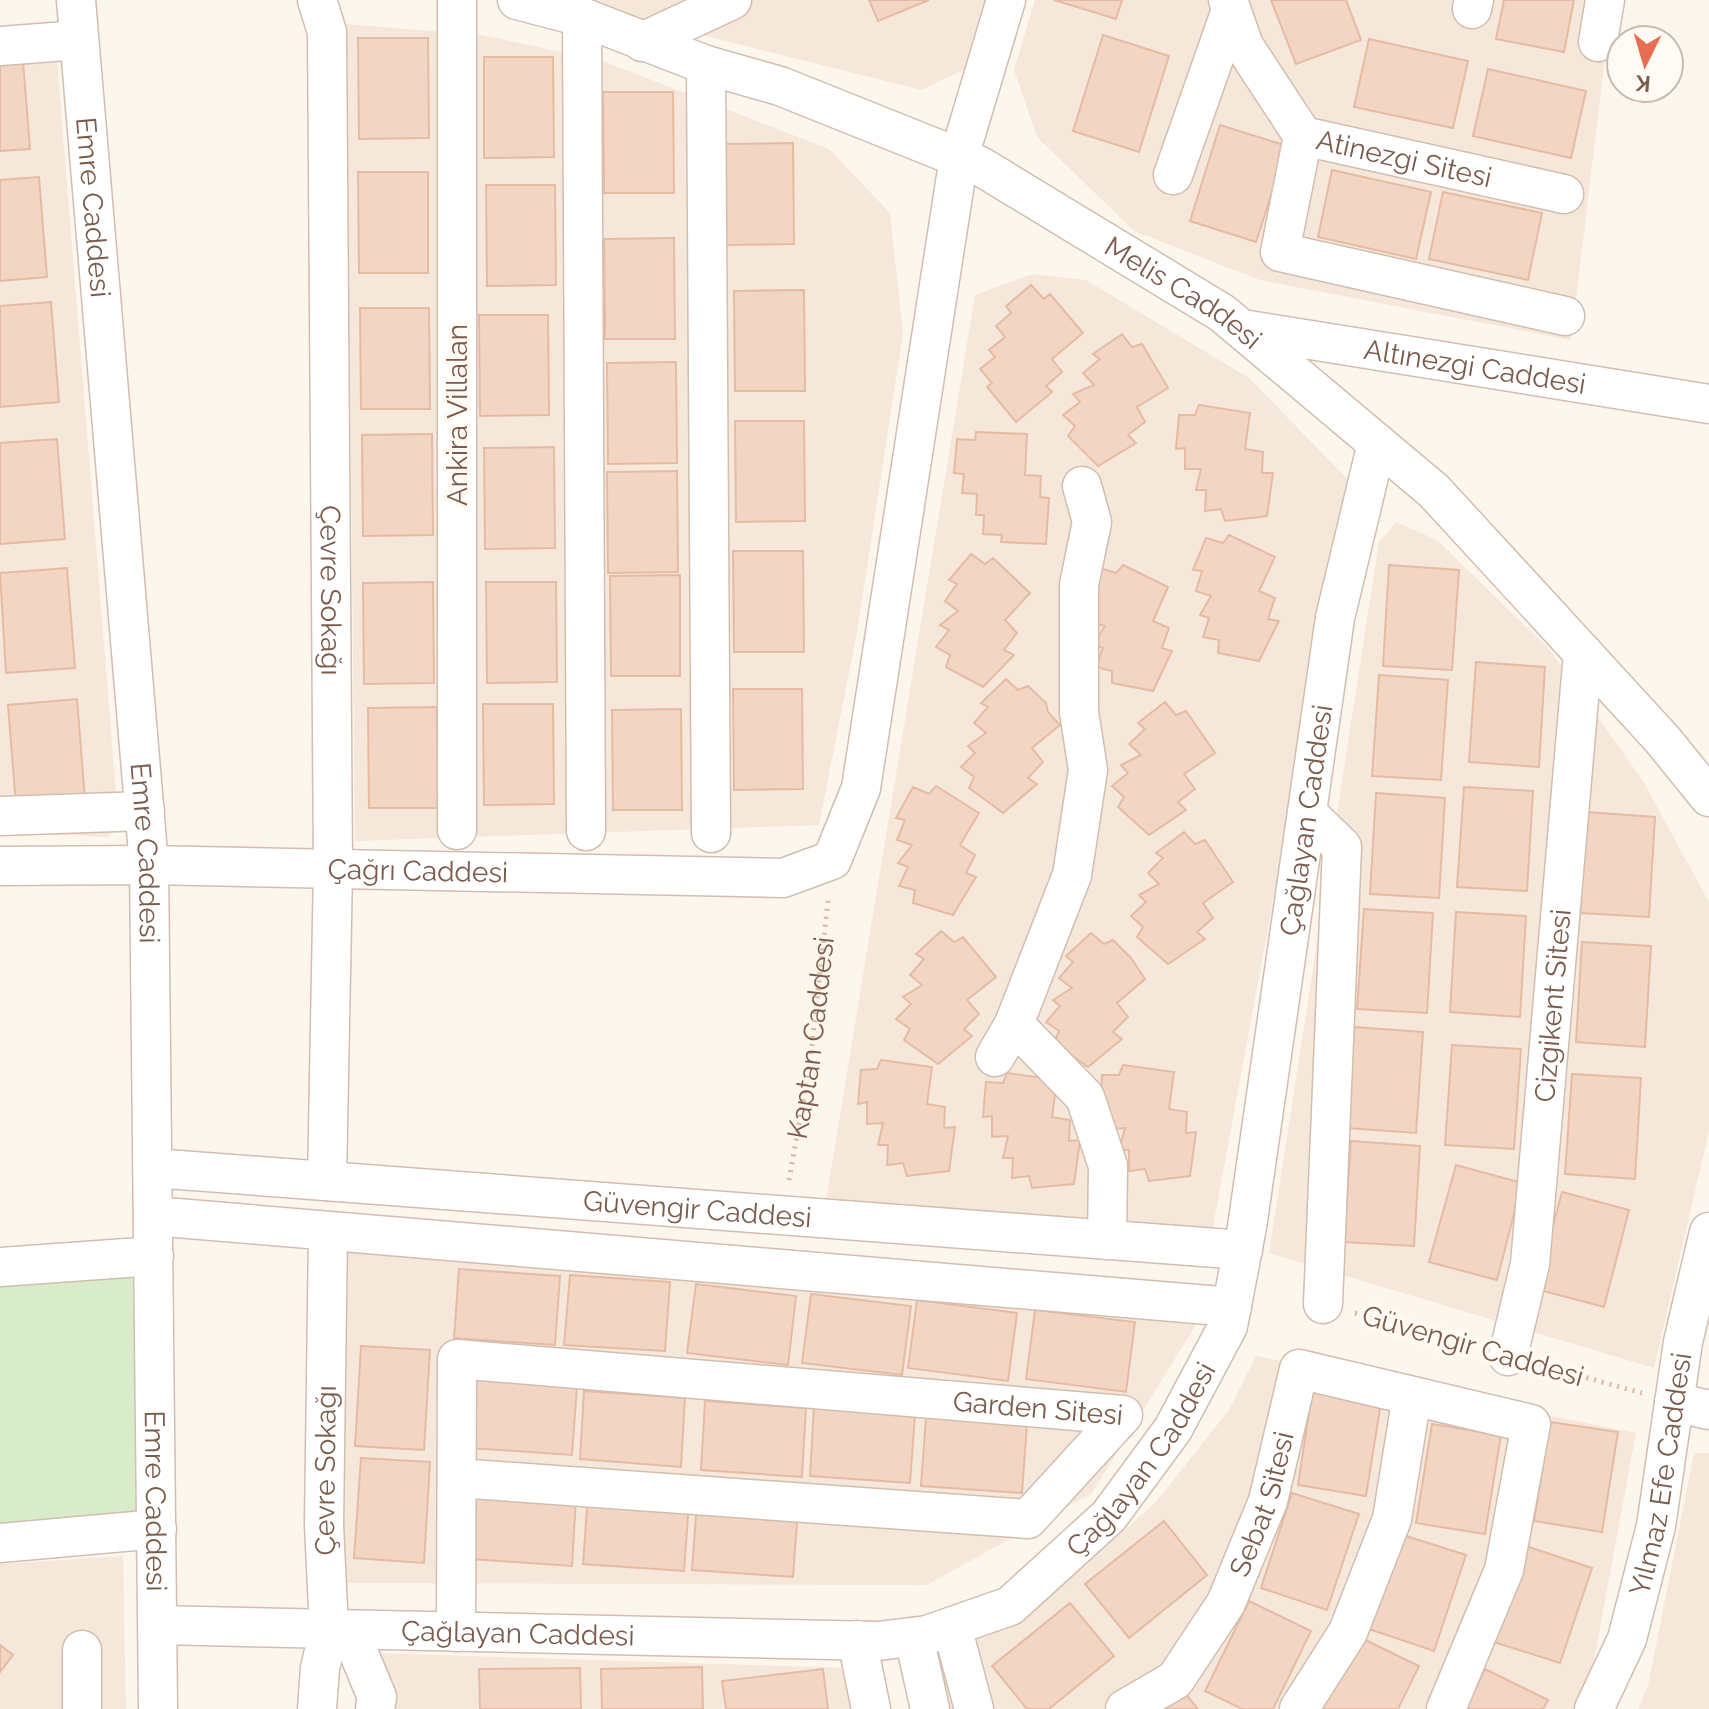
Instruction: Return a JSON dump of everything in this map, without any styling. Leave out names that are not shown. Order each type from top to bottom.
[{"type":"street","name":"Emre Caddesi","points":[[76,0],[149,865],[158,1709]]},
{"type":"street","name":"Çevre Sokağı","points":[[317,0],[327,32],[333,869],[327,1181]]},
{"type":"street","name":"Ankira Villalan","points":[[457,0],[457,830]]},
{"type":"street","name":"Melis Caddesi","points":[[517,0],[582,17],[706,65],[780,86],[980,166],[1195,297],[1239,329],[1434,491],[1583,653],[1709,797]]},
{"type":"street","points":[[642,42],[732,0]]},
{"type":"street","points":[[832,860],[861,788],[959,157],[1006,0]]},
{"type":"street","points":[[1598,42],[1605,0]]},
{"type":"street","points":[[1173,175],[1230,5]]},
{"type":"street","name":"Atinezgi Sitesi","points":[[1230,5],[1244,46],[1303,136],[1564,194]]},
{"type":"street","points":[[582,17],[586,831]]},
{"type":"street","points":[[0,46],[79,40]]},
{"type":"street","points":[[706,65],[711,833]]},
{"type":"street","points":[[1303,136],[1280,252],[1565,316]]},
{"type":"street","name":"Altınezgi Caddesi","points":[[1239,329],[1709,404]]},
{"type":"street","name":"Çağlayan Caddesi","points":[[158,1625],[857,1640],[914,1637],[1010,1606],[1109,1516],[1173,1429],[1228,1326],[1243,1250],[1335,618],[1377,443]]},
{"type":"street","points":[[995,1057],[1014,1024],[1072,875],[1088,770],[1079,712],[1079,585],[1092,522],[1082,486]]},
{"type":"street","name":"Cizgikent Sitesi","points":[[1508,1356],[1530,1264],[1583,653]]},
{"type":"street","points":[[0,816],[145,811]]},
{"type":"street","points":[[1307,813],[1342,847],[1323,1304]]},
{"type":"street","name":"Çağrı Caddesi","points":[[0,866],[149,865],[783,878],[832,860]]},
{"type":"street","points":[[1014,1024],[1085,1097],[1108,1166],[1107,1240]]},
{"type":"street","name":"Güvengir Caddesi","points":[[153,1168],[1243,1250]]},
{"type":"street","name":"Güvengir Caddesi","points":[[153,1216],[1232,1307]]},
{"type":"street","name":"Çevre Sokağı","points":[[317,1709],[320,1668],[339,1630],[324,1525],[328,1231]]},
{"type":"street","name":"Yılmaz Efe Caddesi","points":[[1594,1709],[1627,1639],[1691,1406],[1683,1342],[1709,1232]]},
{"type":"street","points":[[0,1267],[154,1256]]},
{"type":"street","name":"Garden Sitesi","points":[[456,1632],[457,1359],[1123,1415],[1028,1519],[457,1478]]},
{"type":"street","name":"Sebat Sitesi","points":[[1125,1709],[1175,1680],[1226,1603],[1268,1501],[1299,1369],[1531,1424],[1504,1570],[1446,1709]]},
{"type":"street","points":[[1299,1709],[1348,1632],[1392,1519],[1412,1396]]},
{"type":"street","points":[[0,1543],[157,1529]]},
{"type":"street","points":[[952,1627],[974,1709]]},
{"type":"street","points":[[339,1630],[377,1697],[375,1709]]},
{"type":"street","points":[[914,1637],[930,1709]]},
{"type":"street","points":[[857,1640],[871,1709]]},
{"type":"street","points":[[82,1650],[82,1709]]},
{"type":"path","name":"Kaptan Caddesi","points":[[782,1215],[810,1062],[832,860]]},
{"type":"path","name":"Güvengir Caddesi","points":[[1323,1304],[1691,1406]]},
{"type":"shaded area","points":[[562,0],[989,0],[971,66],[921,90]]},
{"type":"shaded area","points":[[1035,0],[1612,0],[1609,24],[1605,24],[1605,58],[1571,340],[1260,280],[1134,231],[1037,137],[1014,70]]},
{"type":"shaded area","points":[[54,22],[116,793],[109,837],[0,832],[0,32]]},
{"type":"shaded area","points":[[346,24],[482,35],[603,61],[829,149],[890,213],[903,333],[857,632],[819,825],[355,841]]},
{"type":"shaded area","points":[[1032,274],[1086,280],[1249,378],[1350,482],[1212,1232],[825,1206],[975,295]]},
{"type":"shaded area","points":[[1396,522],[1437,540],[1550,650],[1643,781],[1709,902],[1709,1131],[1654,1368],[1269,1253],[1379,542]]},
{"type":"shaded area","points":[[346,1245],[1197,1323],[1092,1493],[927,1585],[343,1583]]},
{"type":"shaded area","points":[[1256,1356],[1636,1433],[1585,1709],[950,1709],[937,1648],[1044,1602],[1156,1502],[1229,1410]]},
{"type":"shaded area","points":[[1694,1453],[1709,1453],[1709,1709],[1638,1709],[1648,1686]]},
{"type":"shaded area","points":[[123,1556],[126,1709],[0,1709],[0,1564]]},
{"type":"shaded area","points":[[341,1652],[849,1668],[857,1709],[354,1709],[355,1678]]},
{"type":"green space","points":[[140,1273],[142,1517],[0,1526],[0,1282]]},
{"type":"building","points":[[869,0],[929,0],[878,21]]},
{"type":"building","points":[[1054,0],[1122,0],[1116,19]]},
{"type":"building","points":[[1271,0],[1346,0],[1361,40],[1296,64]]},
{"type":"building","points":[[1504,0],[1574,0],[1564,52],[1496,39]]},
{"type":"building","points":[[1103,35],[1169,56],[1139,152],[1073,131]]},
{"type":"building","points":[[358,38],[428,38],[429,138],[359,139]]},
{"type":"building","points":[[1369,39],[1468,61],[1453,128],[1354,107]]},
{"type":"building","points":[[22,49],[30,149],[0,151],[0,50]]},
{"type":"building","points":[[484,57],[553,57],[554,157],[484,158]]},
{"type":"building","points":[[1488,69],[1586,91],[1571,158],[1473,136]]},
{"type":"building","points":[[603,92],[673,92],[674,193],[604,193]]},
{"type":"building","points":[[1220,125],[1287,146],[1256,242],[1190,221]]},
{"type":"building","points":[[793,143],[794,244],[725,245],[724,144]]},
{"type":"building","points":[[1332,170],[1431,192],[1416,259],[1318,237]]},
{"type":"building","points":[[358,172],[428,172],[428,273],[359,273]]},
{"type":"building","points":[[39,177],[47,277],[0,281],[0,180]]},
{"type":"building","points":[[486,185],[555,185],[556,285],[487,286]]},
{"type":"building","points":[[1443,192],[1542,213],[1528,280],[1429,259]]},
{"type":"building","points":[[674,238],[675,339],[605,339],[604,239]]},
{"type":"building","points":[[1031,285],[1044,299],[1050,294],[1083,333],[1052,359],[1062,372],[1046,386],[1052,392],[1016,422],[987,387],[992,383],[980,369],[995,357],[989,350],[1005,337],[996,326],[1011,313],[1006,306]]},
{"type":"building","points":[[804,290],[805,391],[735,391],[734,291]]},
{"type":"building","points":[[51,302],[59,402],[0,407],[0,306]]},
{"type":"building","points":[[360,308],[429,308],[430,409],[361,409]]},
{"type":"building","points":[[479,315],[548,315],[549,415],[480,416]]},
{"type":"building","points":[[1122,334],[1132,347],[1142,344],[1168,388],[1137,407],[1145,422],[1128,435],[1136,443],[1098,466],[1068,436],[1075,426],[1063,415],[1080,402],[1073,394],[1094,385],[1083,373],[1100,359],[1093,354]]},
{"type":"building","points":[[676,362],[677,463],[608,464],[607,363]]},
{"type":"building","points":[[1199,405],[1250,413],[1245,449],[1263,452],[1262,473],[1273,473],[1267,516],[1225,521],[1221,509],[1205,511],[1206,490],[1196,490],[1201,469],[1185,469],[1185,448],[1176,449],[1179,415],[1195,415]]},
{"type":"building","points":[[735,421],[804,421],[805,521],[736,522]]},
{"type":"building","points":[[976,432],[1027,434],[1025,475],[1041,476],[1040,497],[1049,498],[1046,544],[1001,542],[1002,535],[983,534],[984,515],[976,515],[977,494],[962,493],[964,474],[954,473],[957,439],[975,440]]},
{"type":"building","points":[[432,434],[433,535],[363,536],[362,435]]},
{"type":"building","points":[[57,439],[65,539],[0,544],[0,443]]},
{"type":"building","points":[[554,447],[555,548],[485,549],[484,448]]},
{"type":"building","points":[[677,471],[678,572],[608,573],[607,472]]},
{"type":"building","points":[[1229,535],[1275,557],[1259,591],[1275,598],[1268,619],[1279,621],[1259,661],[1218,653],[1219,640],[1203,637],[1209,618],[1200,615],[1211,596],[1196,591],[1202,571],[1193,570],[1206,538],[1223,543]]},
{"type":"building","points":[[733,551],[803,551],[804,652],[734,652]]},
{"type":"building","points":[[971,554],[985,564],[993,558],[1030,593],[1005,620],[1017,633],[1004,650],[1014,655],[983,687],[946,667],[950,655],[936,647],[949,630],[940,625],[958,611],[945,601],[957,584],[949,580]]},
{"type":"building","points":[[1123,565],[1168,587],[1153,621],[1169,628],[1162,648],[1172,651],[1153,691],[1112,683],[1112,671],[1096,667],[1103,648],[1093,645],[1105,626],[1089,622],[1100,568],[1116,573]]},
{"type":"building","points":[[1389,565],[1459,570],[1452,670],[1383,666]]},
{"type":"building","points":[[67,568],[75,668],[6,673],[0,573]]},
{"type":"building","points":[[680,575],[680,676],[611,676],[610,576]]},
{"type":"building","points":[[433,582],[434,683],[364,684],[363,583]]},
{"type":"building","points":[[486,582],[556,582],[557,682],[487,683]]},
{"type":"building","points":[[1476,662],[1545,667],[1539,767],[1469,762]]},
{"type":"building","points":[[1379,675],[1448,680],[1441,780],[1372,776]]},
{"type":"building","points":[[1006,679],[1018,690],[1028,686],[1046,703],[1048,712],[1060,725],[1032,748],[1043,762],[1028,778],[1037,784],[1003,813],[969,788],[974,777],[961,767],[975,753],[968,746],[986,733],[974,723],[988,707],[981,703]]},
{"type":"building","points":[[733,689],[802,689],[803,789],[734,790]]},
{"type":"building","points":[[77,699],[85,800],[16,805],[8,705]]},
{"type":"building","points":[[1165,702],[1176,715],[1186,711],[1215,753],[1184,774],[1195,789],[1178,802],[1186,810],[1149,835],[1118,807],[1124,797],[1112,786],[1128,773],[1121,765],[1141,755],[1129,744],[1145,729],[1138,723]]},
{"type":"building","points":[[483,704],[553,704],[554,804],[484,805]]},
{"type":"building","points":[[437,707],[438,808],[369,808],[368,708]]},
{"type":"building","points":[[681,709],[682,810],[613,810],[612,710]]},
{"type":"building","points":[[936,786],[979,813],[960,845],[975,855],[966,873],[976,877],[953,915],[913,903],[915,890],[899,886],[908,867],[898,863],[912,845],[897,840],[905,820],[896,818],[913,787],[929,794]]},
{"type":"building","points":[[1464,787],[1533,791],[1527,891],[1457,887]]},
{"type":"building","points":[[1376,793],[1445,798],[1439,898],[1370,894]]},
{"type":"building","points":[[1586,812],[1655,817],[1649,917],[1580,913]]},
{"type":"building","points":[[1184,832],[1195,844],[1205,840],[1233,882],[1203,903],[1213,918],[1197,932],[1205,939],[1168,964],[1137,937],[1143,927],[1131,916],[1146,902],[1139,895],[1159,884],[1148,873],[1163,858],[1156,853]]},
{"type":"building","points":[[1364,909],[1433,913],[1427,1013],[1357,1009]]},
{"type":"building","points":[[1456,912],[1526,916],[1520,1017],[1450,1012]]},
{"type":"building","points":[[941,931],[954,942],[963,937],[996,977],[967,1000],[979,1014],[964,1029],[972,1036],[938,1064],[904,1040],[910,1029],[896,1019],[911,1004],[903,997],[922,985],[910,975],[924,959],[916,954]]},
{"type":"building","points":[[1091,933],[1104,944],[1113,940],[1131,958],[1145,979],[1117,1003],[1128,1017],[1113,1032],[1122,1039],[1088,1067],[1054,1043],[1059,1031],[1046,1022],[1060,1006],[1053,1000],[1072,988],[1059,978],[1073,962],[1066,956]]},
{"type":"building","points":[[1582,942],[1651,946],[1645,1047],[1576,1042]]},
{"type":"building","points":[[1354,1027],[1423,1032],[1416,1133],[1347,1128]]},
{"type":"building","points":[[1452,1045],[1521,1049],[1514,1149],[1445,1145]]},
{"type":"building","points":[[881,1060],[932,1067],[927,1104],[945,1107],[944,1128],[955,1127],[949,1171],[907,1176],[903,1163],[887,1165],[888,1145],[878,1145],[883,1123],[867,1124],[867,1102],[858,1104],[861,1070],[877,1069]]},
{"type":"building","points":[[1123,1065],[1174,1072],[1169,1109],[1187,1112],[1186,1133],[1196,1132],[1190,1176],[1149,1181],[1145,1169],[1129,1171],[1129,1150],[1119,1150],[1125,1128],[1109,1129],[1100,1109],[1102,1075],[1119,1075]]},
{"type":"building","points":[[1007,1073],[1057,1080],[1052,1117],[1070,1120],[1069,1141],[1080,1140],[1074,1184],[1032,1188],[1029,1176],[1012,1178],[1013,1158],[1003,1158],[1008,1136],[992,1137],[992,1116],[983,1117],[986,1082],[1003,1083]]},
{"type":"building","points":[[1572,1074],[1641,1078],[1635,1179],[1565,1174]]},
{"type":"building","points":[[1351,1141],[1420,1146],[1414,1246],[1344,1242]]},
{"type":"building","points":[[1456,1165],[1522,1183],[1497,1280],[1429,1262]]},
{"type":"building","points":[[1562,1192],[1629,1210],[1604,1307],[1536,1289]]},
{"type":"building","points":[[459,1269],[560,1276],[555,1345],[454,1338]]},
{"type":"building","points":[[570,1275],[670,1282],[665,1351],[564,1345]]},
{"type":"building","points":[[696,1284],[796,1296],[788,1365],[687,1353]]},
{"type":"building","points":[[811,1294],[911,1306],[902,1375],[802,1363]]},
{"type":"building","points":[[917,1300],[1017,1313],[1008,1381],[908,1368]]},
{"type":"building","points":[[1035,1310],[1135,1322],[1126,1392],[1026,1379]]},
{"type":"building","points":[[361,1346],[430,1350],[424,1450],[355,1446]]},
{"type":"building","points":[[476,1379],[577,1386],[572,1455],[471,1448]]},
{"type":"building","points":[[1313,1386],[1382,1396],[1366,1496],[1298,1485]]},
{"type":"building","points":[[584,1391],[685,1398],[681,1467],[580,1459]]},
{"type":"building","points":[[705,1401],[806,1408],[802,1477],[701,1470]]},
{"type":"building","points":[[814,1407],[915,1414],[910,1483],[810,1476]]},
{"type":"building","points":[[926,1417],[1027,1424],[1022,1493],[921,1486]]},
{"type":"building","points":[[1550,1422],[1618,1432],[1602,1532],[1534,1521]]},
{"type":"building","points":[[1432,1424],[1501,1435],[1485,1534],[1416,1523]]},
{"type":"building","points":[[361,1458],[430,1462],[424,1563],[354,1558]]},
{"type":"building","points":[[476,1490],[576,1497],[572,1566],[471,1559]]},
{"type":"building","points":[[1292,1493],[1359,1514],[1327,1610],[1261,1588]]},
{"type":"building","points":[[588,1495],[689,1502],[684,1571],[583,1564]]},
{"type":"building","points":[[697,1501],[798,1508],[793,1577],[692,1570]]},
{"type":"building","points":[[1164,1521],[1207,1575],[1129,1638],[1085,1584]]},
{"type":"building","points":[[1400,1534],[1466,1555],[1434,1651],[1369,1629]]},
{"type":"building","points":[[1526,1546],[1592,1568],[1560,1663],[1494,1642]]},
{"type":"building","points":[[1249,1601],[1311,1631],[1273,1709],[1242,1709],[1205,1691]]},
{"type":"building","points":[[1070,1603],[1114,1656],[1049,1709],[1027,1709],[992,1666]]},
{"type":"building","points":[[1357,1636],[1419,1666],[1398,1709],[1321,1709]]},
{"type":"building","points":[[0,1645],[13,1655],[0,1672]]},
{"type":"building","points":[[702,1667],[703,1709],[602,1709],[601,1669]]},
{"type":"building","points":[[580,1668],[581,1709],[480,1709],[479,1669]]},
{"type":"building","points":[[823,1669],[828,1709],[726,1709],[722,1681]]},
{"type":"building","points":[[1485,1669],[1548,1700],[1543,1709],[1466,1709]]},
{"type":"building","points":[[1180,1687],[1198,1709],[1154,1709]]}]
